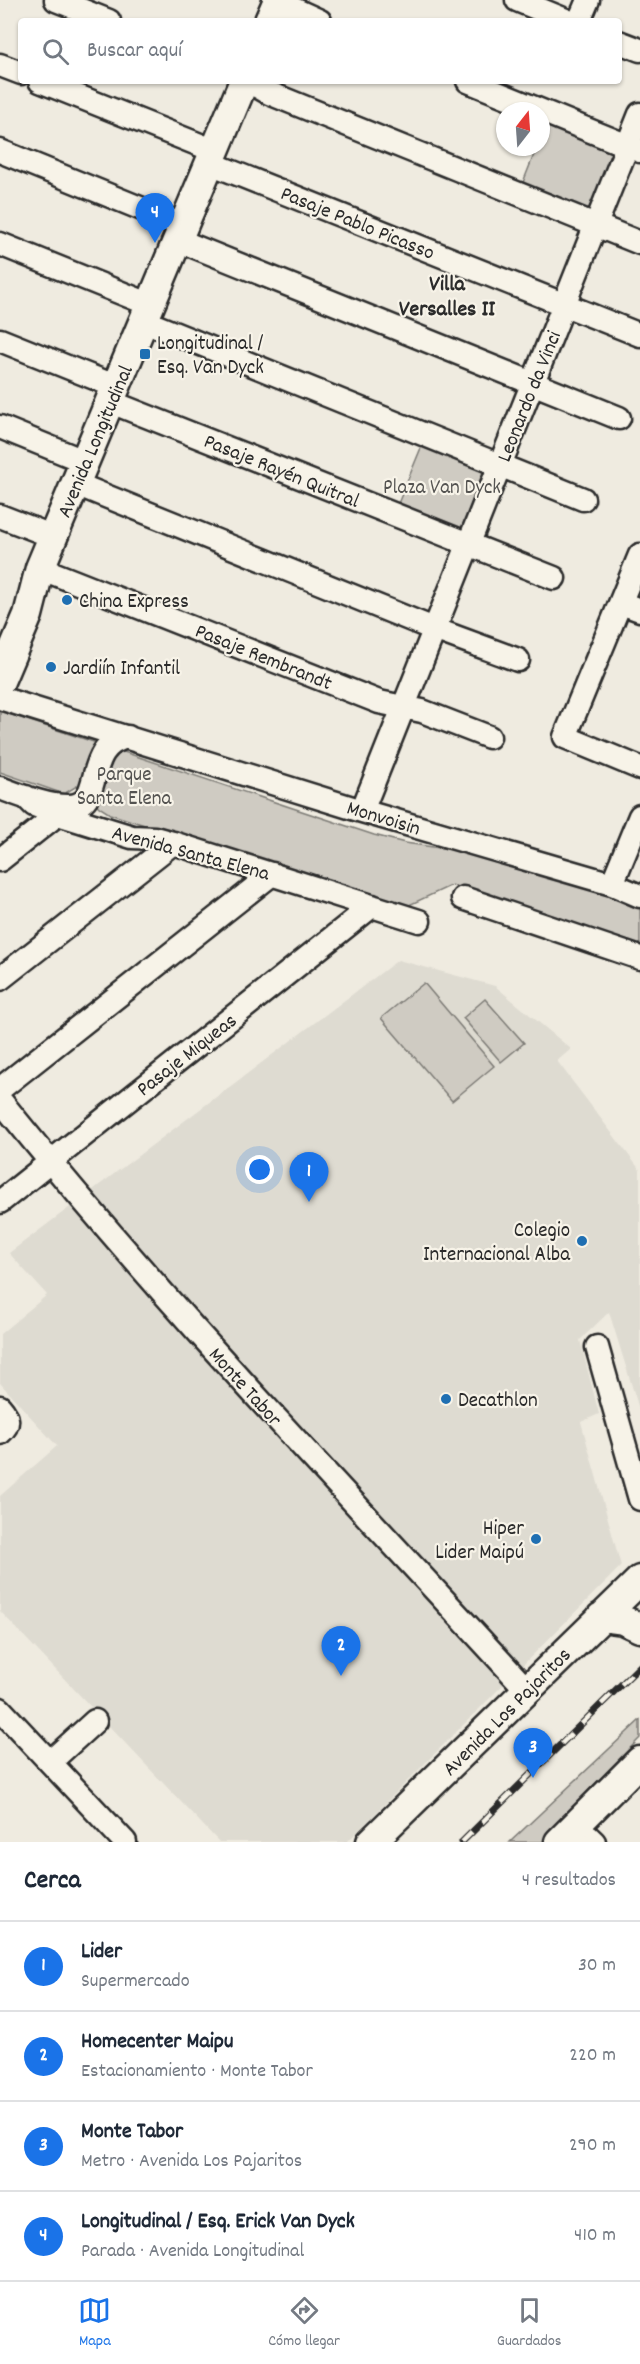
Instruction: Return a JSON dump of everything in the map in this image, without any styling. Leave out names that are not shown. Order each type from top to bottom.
[{"type":"main road","name":"Avenida Longitudinal","points":[[0,681],[28,615],[40,567],[245,84]]},
{"type":"main road","name":"Avenida Longitudinal","points":[[0,631],[17,597],[40,567]]},
{"type":"main road","name":"Avenida Los Pajaritos","points":[[371,1842],[640,1580]]},
{"type":"main road","points":[[601,1617],[622,1620],[640,1628]]},
{"type":"main road","points":[[577,1836],[640,1761]]},
{"type":"street","points":[[56,0],[101,18]]},
{"type":"street","points":[[517,0],[561,18]]},
{"type":"street","points":[[580,18],[588,0]]},
{"type":"street","points":[[274,6],[311,18]]},
{"type":"street","points":[[622,43],[640,50]]},
{"type":"street","points":[[0,65],[18,72]]},
{"type":"street","name":"Pasaje Pablo Picasso","points":[[47,84],[212,157],[564,305],[640,334]]},
{"type":"street","points":[[252,84],[640,243]]},
{"type":"street","points":[[475,84],[634,148]]},
{"type":"street","name":"Leonardo da Vinci","points":[[362,811],[596,225],[634,148],[640,114]]},
{"type":"street","points":[[0,151],[181,233],[619,418]]},
{"type":"street","points":[[0,244],[148,313],[499,466],[583,499]]},
{"type":"street","name":"Pasaje Rayén Quitral","points":[[0,340],[114,395],[554,578]]},
{"type":"street","points":[[0,427],[81,473],[434,629],[518,660]]},
{"type":"street","points":[[0,516],[54,537]]},
{"type":"street","points":[[640,555],[630,607],[565,737],[640,768]]},
{"type":"street","name":"Pasaje Rembrandt","points":[[40,567],[379,702],[422,711],[489,737]]},
{"type":"street","points":[[0,698],[128,737]]},
{"type":"street","points":[[82,723],[94,739],[100,757]]},
{"type":"street","points":[[26,797],[71,806],[82,802],[90,793],[100,757],[111,744],[128,737]]},
{"type":"street","name":"Monvoisin","points":[[128,737],[362,811],[612,884],[640,896]]},
{"type":"street","name":"Avenida Santa Elena","points":[[0,788],[26,797],[34,805],[58,814],[132,837],[164,841],[419,921]]},
{"type":"street","points":[[0,979],[164,841],[101,813],[93,805],[90,793]]},
{"type":"street","points":[[0,860],[58,814]]},
{"type":"street","points":[[612,884],[640,816]]},
{"type":"street","points":[[0,1089],[272,874]]},
{"type":"street","points":[[464,898],[640,958]]},
{"type":"street","name":"Pasaje Miqueas","points":[[0,1202],[372,906]]},
{"type":"street","name":"Monte Tabor","points":[[0,1100],[173,1306],[526,1689]]},
{"type":"street","points":[[597,1347],[640,1499]]},
{"type":"street","points":[[0,1709],[124,1842]]},
{"type":"street","points":[[50,1762],[95,1721]]},
{"type":"shaded area","points":[[398,960],[495,986],[571,1049],[557,1061],[640,1170],[640,1412],[609,1312],[580,1340],[599,1414],[581,1422],[621,1566],[347,1842],[219,1842],[0,1611],[0,1496],[57,1446],[0,1383],[0,1334],[47,1295],[9,1253]]},
{"type":"green space","points":[[550,117],[616,145],[588,213],[522,185],[533,156],[550,156]]},
{"type":"green space","name":"Plaza Van Dyck","points":[[423,443],[485,466],[460,534],[397,506]]},
{"type":"green space","name":"Parque Santa Elena","points":[[0,711],[374,835],[405,843],[454,850],[615,897],[640,908],[640,951],[452,885],[405,907],[110,814],[99,807],[80,784],[64,794],[0,772]]},
{"type":"green space","points":[[424,983],[494,1066],[452,1101],[381,1018]]},
{"type":"green space","points":[[485,999],[524,1043],[501,1062],[463,1018]]},
{"type":"green space","points":[[640,1720],[640,1738],[588,1791],[570,1817],[545,1842],[510,1842]]},
{"type":"railway","points":[[462,1842],[640,1666]]},
{"type":"place","name":"Longitudinal / Esq. Erick Van Dyck","points":[[155,243]]},
{"type":"place","name":"Longitudinal / Esq. Van Dyck","points":[[145,354]]},
{"type":"place","name":"China Express","points":[[67,600]]},
{"type":"place","name":"Jardiín Infantil","points":[[51,667]]},
{"type":"place","name":"Lider","points":[[309,1202]]},
{"type":"place","name":"Colegio Internacional Alba","points":[[582,1241]]},
{"type":"place","name":"Decathlon","points":[[446,1399]]},
{"type":"place","name":"Hiper Lider Maipú","points":[[536,1539]]},
{"type":"place","name":"Homecenter Maipu","points":[[341,1676]]},
{"type":"place","name":"Monte Tabor","points":[[533,1778]]},
{"type":"district","name":"Villa Versalles II","points":[[447,294]]}]
